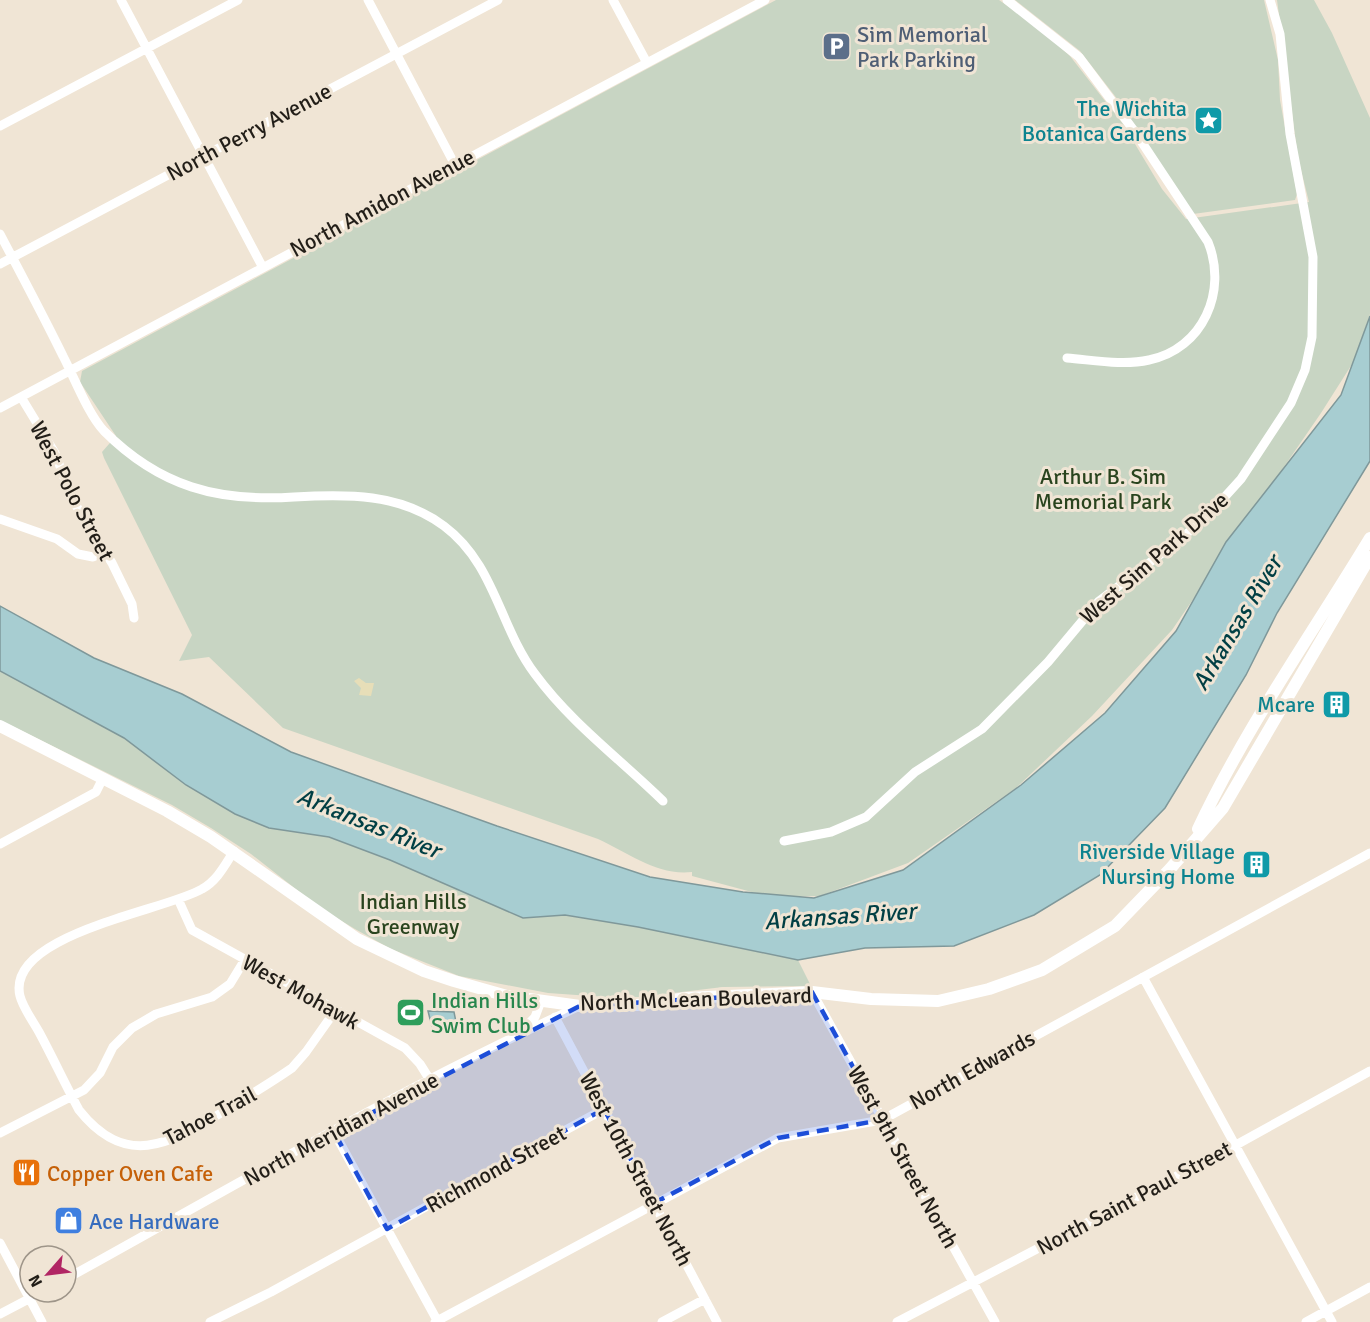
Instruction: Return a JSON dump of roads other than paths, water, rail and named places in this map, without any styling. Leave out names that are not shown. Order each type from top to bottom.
[{"type":"main road","name":"North McLean Boulevard","points":[[1193,841],[1212,800],[1305,639],[1370,538]]},
{"type":"main road","name":"North McLean Boulevard","points":[[0,726],[167,811],[234,851],[309,908],[357,939],[389,956],[454,981],[507,996],[580,1006],[637,1005],[687,998],[812,992],[871,999],[938,1001],[988,989],[1042,970],[1115,926],[1170,869],[1223,808],[1370,557]]},
{"type":"street","points":[[121,0],[262,266]]},
{"type":"street","points":[[0,126],[238,0]]},
{"type":"street","points":[[368,0],[455,165]]},
{"type":"street","name":"North Perry Avenue","points":[[0,264],[498,0]]},
{"type":"street","points":[[613,0],[647,63]]},
{"type":"street","name":"North Amidon Avenue","points":[[0,408],[262,266],[765,0]]},
{"type":"street","points":[[1007,0],[1065,45],[1093,74],[1208,242],[1214,262],[1216,285],[1209,311],[1198,331],[1180,348],[1147,361],[1067,358]]},
{"type":"street","name":"West Sim Park Drive","points":[[784,841],[831,832],[866,817],[915,772],[982,729],[1048,662],[1099,601],[1182,538],[1212,511],[1241,479],[1291,403],[1305,370],[1312,337],[1313,257],[1290,134],[1283,52],[1270,0]]},
{"type":"street","points":[[0,234],[103,430],[142,461],[176,482],[216,496],[272,499],[319,496],[369,497],[412,507],[444,526],[458,538],[483,568],[514,640],[535,674],[572,717],[663,801]]},
{"type":"street","name":"West Polo Street","points":[[21,397],[55,453],[77,508],[105,551],[132,604],[134,618]]},
{"type":"street","points":[[0,519],[57,539],[78,554],[93,557],[105,551]]},
{"type":"street","points":[[0,844],[96,792],[104,778]]},
{"type":"street","name":"Tahoe Trail","points":[[234,851],[213,882],[178,899],[96,926],[42,951],[25,967],[20,985],[20,996],[71,1096],[92,1126],[120,1143],[144,1146],[170,1142],[292,1068],[334,1011]]},
{"type":"street","name":"North Edwards","points":[[437,1322],[778,1138],[882,1120],[1370,853]]},
{"type":"street","name":"West Mohawk","points":[[178,899],[192,930],[334,1011],[405,1048],[420,1064],[430,1080]]},
{"type":"street","points":[[0,1133],[71,1096],[95,1080],[114,1047],[132,1028],[156,1014],[212,998],[230,984],[244,961]]},
{"type":"street","points":[[1143,977],[1332,1322]]},
{"type":"street","name":"West 9th Street North","points":[[812,992],[995,1322]]},
{"type":"street","name":"North Meridian Avenue","points":[[521,1032],[535,1017],[541,1001]]},
{"type":"street","name":"North Meridian Avenue","points":[[78,1272],[430,1080],[521,1032],[580,1006]]},
{"type":"street","name":"West 10th Street North","points":[[555,1017],[717,1322]]},
{"type":"street","name":"North Saint Paul Street","points":[[897,1322],[1236,1145],[1370,1071]]},
{"type":"street","name":"Richmond Street","points":[[210,1322],[271,1292],[604,1108]]},
{"type":"street","points":[[334,1132],[437,1322]]},
{"type":"street","points":[[0,1243],[18,1277]]},
{"type":"street","points":[[1306,1322],[1370,1287]]},
{"type":"street","points":[[662,1322],[705,1299]]},
{"type":"street","points":[[0,1314],[20,1304]]},
{"type":"street","points":[[33,1304],[42,1322]]},
{"type":"water","name":"Arkansas River","points":[[1370,316],[1370,461],[1277,613],[1246,675],[1165,808],[1100,875],[1034,915],[954,946],[865,948],[798,960],[638,927],[565,915],[523,918],[390,860],[329,837],[269,828],[235,814],[186,785],[124,738],[0,671],[0,606],[94,658],[182,694],[291,752],[497,826],[650,877],[743,892],[814,898],[903,870],[1021,785],[1105,713],[1176,631],[1226,542],[1341,395]]},
{"type":"water","points":[[428,1011],[454,1012],[456,1022],[441,1028],[440,1032],[433,1031]]},
{"type":"place","name":"Sim Memorial Park Parking","points":[[836,47]]},
{"type":"place","name":"The Wichita Botanica Gardens","points":[[1208,121]]},
{"type":"place","name":"Mcare","points":[[1336,704]]},
{"type":"place","name":"Riverside Village Nursing Home","points":[[1256,864]]},
{"type":"place","name":"Indian Hills Swim Club","points":[[410,1013]]},
{"type":"place","name":"Copper Oven Cafe","points":[[26,1173]]},
{"type":"place","name":"Ace Hardware","points":[[68,1221]]},
{"type":"park label","name":"Arthur B. Sim Memorial Park","points":[[1103,488]]},
{"type":"park label","name":"Indian Hills Greenway","points":[[413,914]]}]
